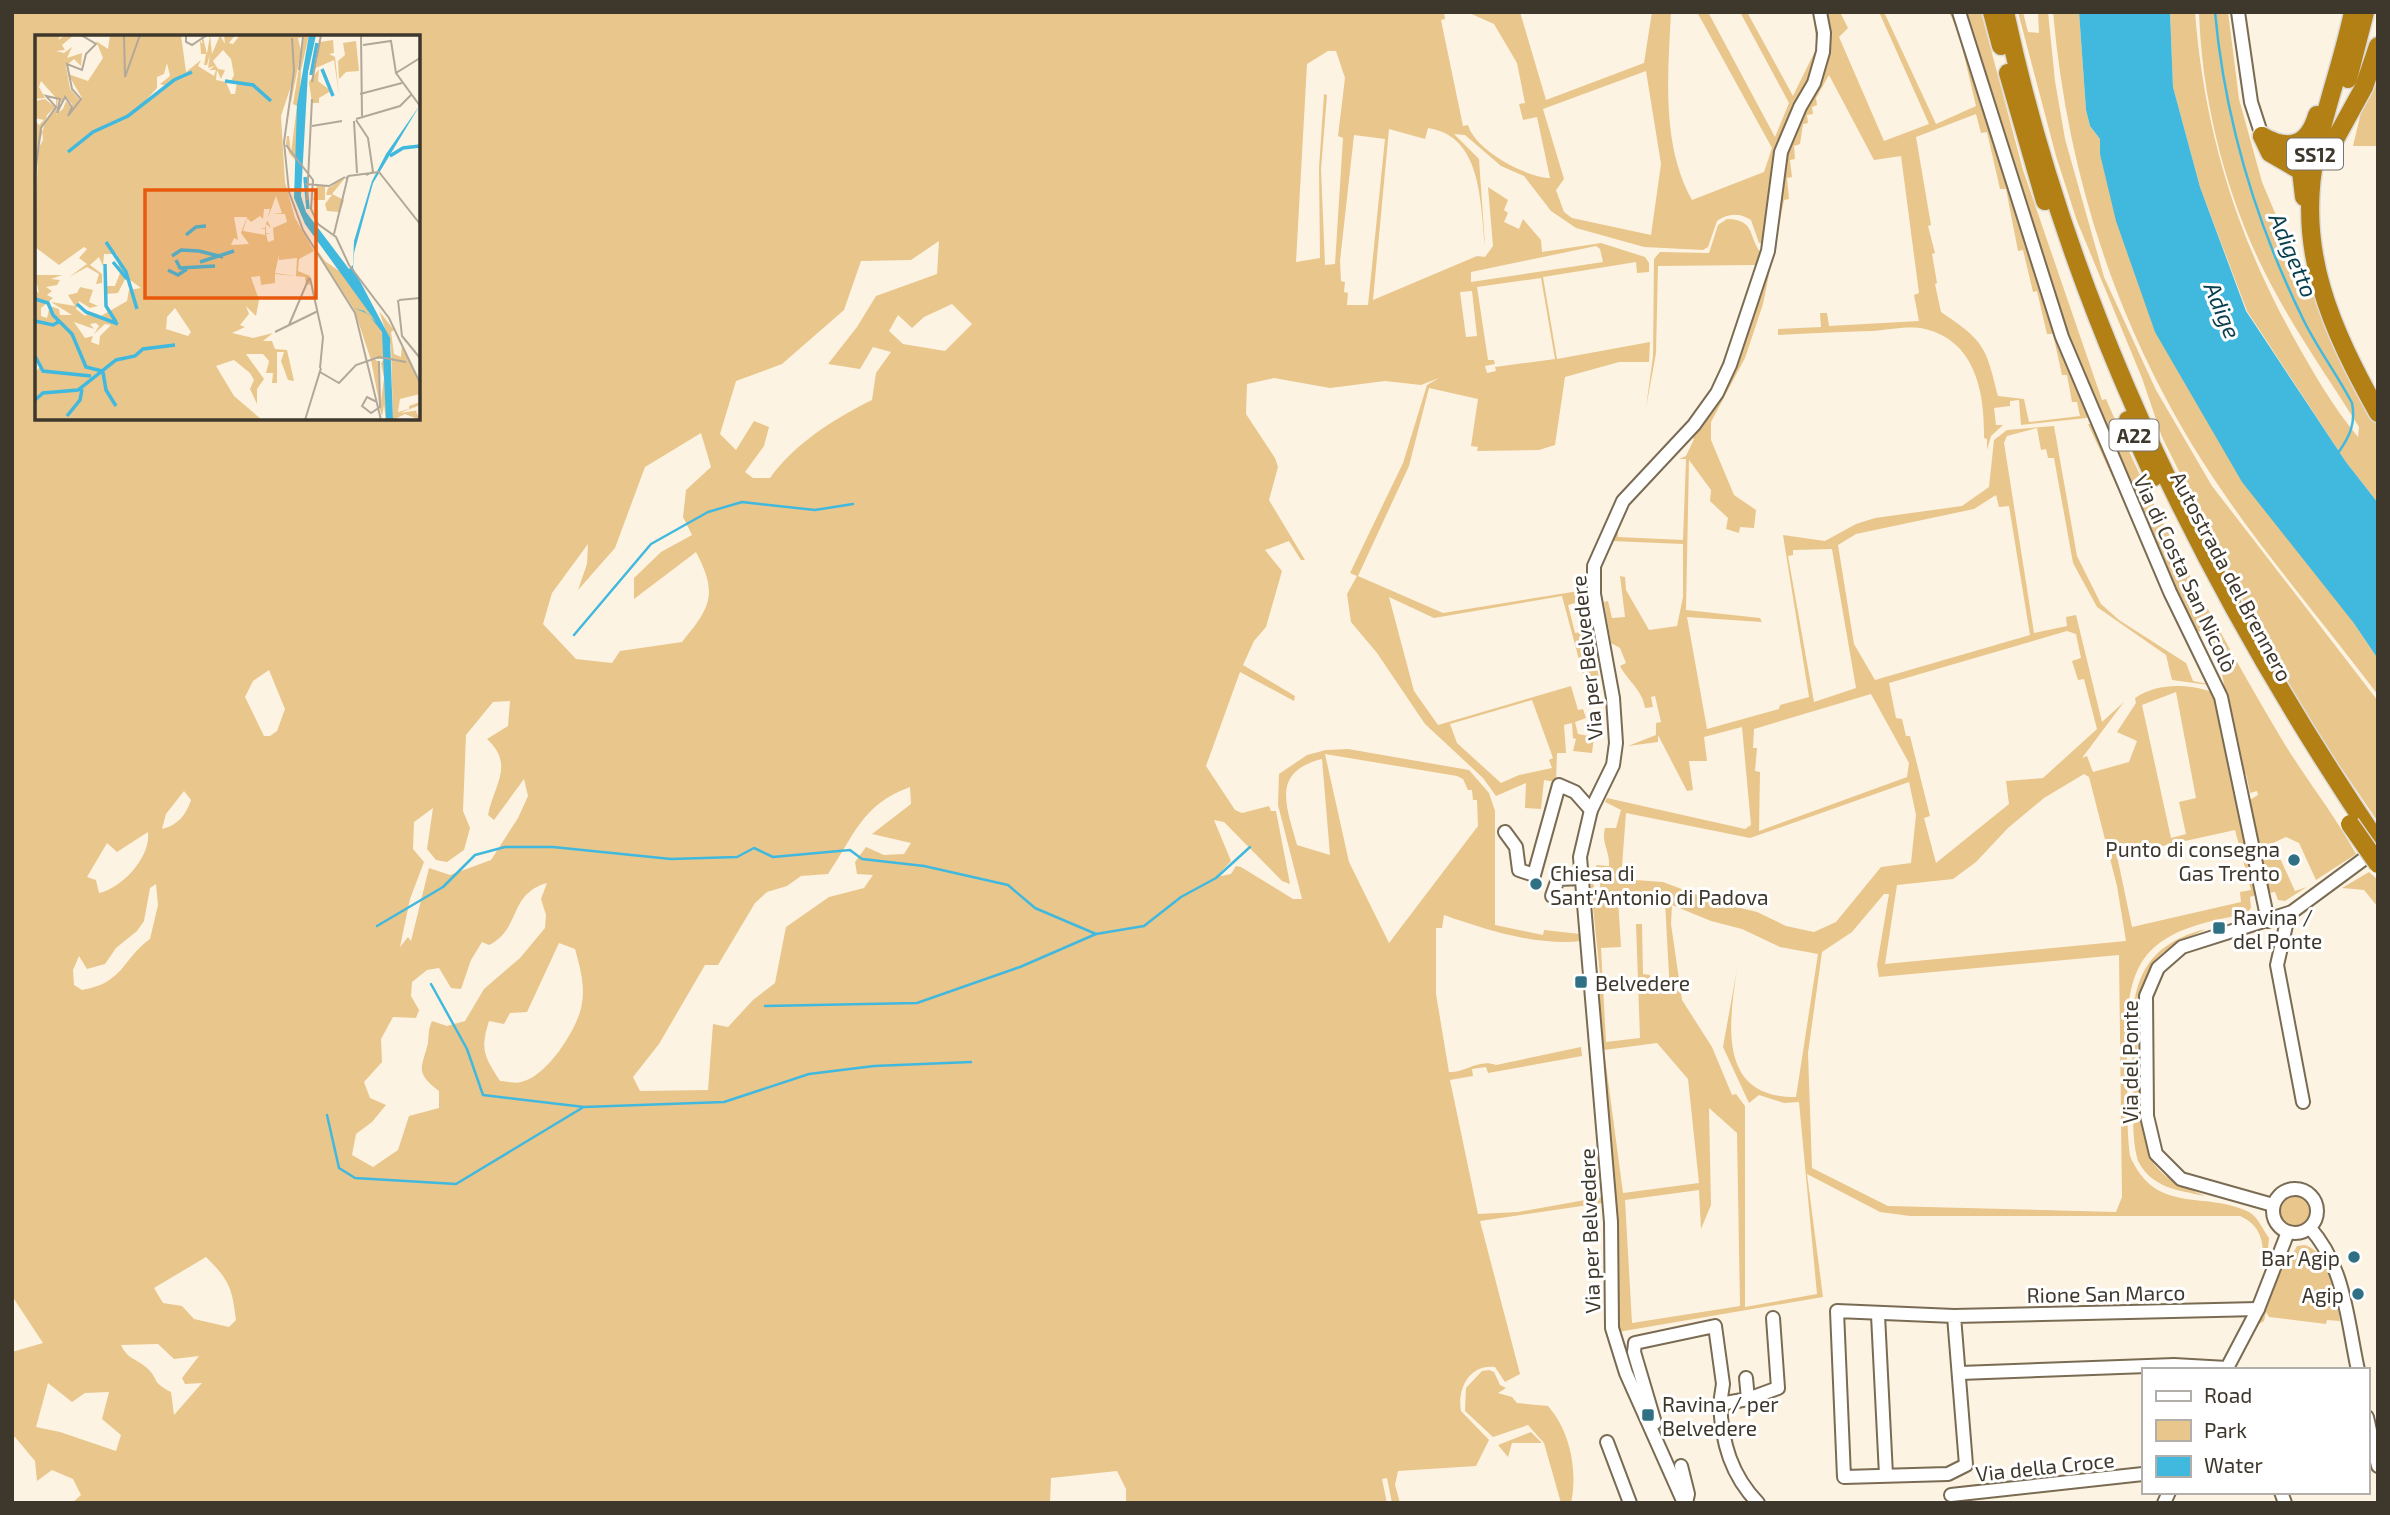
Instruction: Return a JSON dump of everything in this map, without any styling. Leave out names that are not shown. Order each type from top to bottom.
[{"type":"highway","name":"Autostrada del Brennero","points":[[1992,12],[2037,177],[2082,307],[2138,443],[2200,573],[2270,697],[2355,821],[2378,843]]},
{"type":"highway","name":"Autostrada del Brennero","points":[[2005,12],[2045,160],[2091,301],[2148,435],[2216,578],[2378,864]]},
{"type":"highway","name":"SS12","points":[[2353,12],[2315,154],[2312,191],[2314,250],[2324,301],[2336,335],[2378,413]]},
{"type":"highway","name":"SS12","points":[[2365,12],[2360,43],[2326,156],[2321,190],[2326,273],[2336,313],[2377,391]]},
{"type":"highway","points":[[2326,156],[2364,87],[2378,46]]},
{"type":"highway","points":[[2262,136],[2278,145],[2303,140],[2313,129],[2330,75],[2341,62]]},
{"type":"highway","points":[[2262,136],[2270,153],[2301,171],[2304,180],[2304,226],[2314,250]]},
{"type":"street","name":"Via per Belvedere","points":[[1675,1469],[1626,1373],[1612,1327],[1611,1222],[1580,857],[1591,810],[1613,765],[1616,732],[1594,594],[1594,566],[1623,501],[1694,425],[1717,393],[1730,365],[1768,251],[1781,152],[1800,107],[1814,83],[1823,52],[1824,33],[1820,12]]},
{"type":"street","name":"Via di Costa San Nicolò","points":[[1959,12],[2062,337],[2170,592],[2221,697],[2268,921]]},
{"type":"street","points":[[2238,12],[2251,102],[2262,136]]},
{"type":"street","points":[[1505,832],[1516,849],[1519,870],[1534,874],[1559,785],[1575,792],[1591,810]]},
{"type":"street","name":"Via del Ponte","points":[[2273,1205],[2180,1178],[2156,1154],[2148,1132],[2144,1025],[2150,985],[2158,968],[2173,953],[2191,943],[2285,915],[2317,896],[2378,849]]},
{"type":"street","points":[[1552,896],[1558,879],[1583,878]]},
{"type":"street","points":[[2285,915],[2287,921],[2277,965],[2303,1102]]},
{"type":"street","points":[[2290,1189],[2309,1193],[2318,1210],[2310,1228],[2296,1234],[2288,1232],[2276,1223],[2273,1205],[2277,1197],[2290,1189]]},
{"type":"street","points":[[2310,1228],[2335,1265],[2358,1368]]},
{"type":"street","points":[[2228,1368],[2258,1309],[2288,1232]]},
{"type":"street","name":"Rione San Marco","points":[[1948,1474],[1844,1476],[1837,1311],[1878,1315],[1954,1316],[2258,1309]]},
{"type":"street","points":[[1878,1315],[1886,1475]]},
{"type":"street","points":[[1949,1499],[1948,1474],[1966,1465],[1954,1316]]},
{"type":"street","points":[[1720,1404],[1748,1399],[1778,1388],[1773,1318]]},
{"type":"street","name":"Via per Belvedere","points":[[1685,1503],[1634,1352],[1635,1343],[1715,1326],[1723,1384],[1720,1404],[1724,1444],[1742,1486],[1758,1503]]},
{"type":"street","points":[[1960,1373],[2174,1365],[2214,1368]]},
{"type":"street","points":[[1746,1378],[1748,1399]]},
{"type":"street","points":[[2369,1426],[2378,1466]]},
{"type":"street","points":[[1606,1442],[1630,1503]]},
{"type":"street","name":"Via della Croce","points":[[1949,1499],[2142,1474]]},
{"type":"green space","points":[[12,12],[1444,12],[1445,19],[1441,20],[1463,126],[1468,125],[1480,144],[1502,160],[1528,173],[1550,178],[1537,117],[1523,120],[1519,104],[1525,103],[1517,63],[1494,24],[1467,12],[1520,12],[1546,100],[1644,63],[1652,12],[1671,12],[1668,84],[1671,132],[1675,156],[1692,200],[1764,172],[1772,148],[1697,12],[1708,12],[1775,137],[1789,103],[1740,12],[1747,12],[1793,96],[1817,47],[1813,12],[1817,12],[1821,24],[1815,70],[1796,102],[1766,244],[1759,243],[1751,220],[1738,215],[1725,216],[1717,221],[1708,247],[1703,250],[1644,247],[1576,228],[1551,211],[1524,176],[1501,166],[1465,135],[1454,134],[1479,159],[1485,245],[1475,173],[1459,144],[1446,134],[1428,128],[1425,139],[1389,129],[1373,300],[1477,256],[1485,257],[1493,246],[1488,187],[1508,200],[1504,210],[1508,213],[1504,222],[1519,229],[1523,219],[1541,240],[1542,252],[1601,243],[1645,257],[1649,263],[1649,272],[1637,273],[1636,262],[1543,277],[1557,359],[1650,342],[1649,362],[1619,362],[1565,377],[1555,445],[1539,450],[1477,451],[1478,447],[1471,446],[1478,399],[1429,388],[1409,466],[1358,576],[1443,613],[1591,589],[1592,598],[1568,605],[1575,633],[1587,631],[1599,677],[1585,682],[1562,596],[1434,618],[1389,597],[1414,691],[1438,725],[1571,686],[1578,710],[1583,709],[1586,718],[1575,722],[1578,734],[1594,737],[1592,753],[1573,751],[1576,739],[1573,738],[1572,723],[1564,725],[1566,753],[1557,753],[1556,782],[1544,780],[1541,809],[1525,808],[1526,783],[1496,796],[1483,778],[1425,724],[1377,653],[1351,622],[1347,594],[1357,576],[1350,573],[1403,463],[1427,385],[1439,378],[1421,385],[1385,381],[1330,388],[1274,378],[1247,384],[1246,414],[1278,467],[1269,500],[1305,560],[1301,560],[1289,541],[1265,550],[1282,571],[1266,627],[1254,641],[1243,665],[1295,696],[1294,701],[1240,672],[1206,766],[1235,810],[1242,813],[1269,806],[1271,811],[1276,811],[1290,884],[1282,881],[1224,822],[1214,820],[1231,861],[1216,877],[1231,874],[1236,866],[1241,867],[1293,899],[1302,899],[1278,805],[1279,774],[1307,755],[1326,750],[1348,749],[1469,770],[1489,793],[1495,811],[1495,925],[1543,935],[1544,930],[1580,934],[1581,941],[1529,939],[1444,915],[1442,928],[1436,928],[1436,994],[1449,1072],[1478,1064],[1496,1065],[1581,1047],[1582,1056],[1488,1073],[1486,1067],[1472,1069],[1473,1076],[1450,1080],[1478,1214],[1518,1212],[1602,1197],[1602,1203],[1480,1221],[1520,1374],[1505,1382],[1495,1367],[1486,1367],[1472,1374],[1463,1387],[1461,1411],[1489,1440],[1476,1466],[1398,1471],[1395,1485],[1400,1503],[1392,1503],[1387,1478],[1382,1479],[1387,1503],[1126,1503],[1126,1489],[1117,1471],[1051,1478],[1050,1503],[72,1503],[81,1495],[73,1479],[52,1470],[37,1481],[35,1461],[15,1437],[12,1439],[12,1352],[43,1343],[12,1296]],"holes":[[[1328,51],[1336,51],[1345,78],[1338,136],[1343,138],[1335,264],[1325,265],[1321,169],[1327,95],[1324,94],[1319,168],[1320,258],[1296,262],[1307,64]],[[1646,71],[1661,164],[1651,235],[1572,218],[1564,212],[1556,190],[1564,179],[1543,109]],[[1354,135],[1385,139],[1368,305],[1347,305],[1345,282],[1341,281],[1340,261]],[[939,241],[937,274],[876,296],[857,327],[828,364],[860,369],[873,347],[891,352],[876,373],[872,400],[816,433],[791,454],[770,478],[753,478],[745,472],[764,446],[769,427],[754,421],[736,450],[720,434],[736,381],[782,364],[844,310],[861,261],[911,260]],[[1596,246],[1600,249],[1603,262],[1471,282],[1471,272]],[[1541,278],[1555,359],[1495,367],[1496,371],[1487,373],[1485,366],[1495,364],[1494,360],[1488,360],[1477,287]],[[1472,291],[1477,336],[1466,337],[1460,292]],[[952,304],[972,324],[945,351],[903,344],[889,331],[898,315],[912,328],[924,317]],[[701,433],[711,467],[686,490],[683,517],[692,535],[661,552],[634,578],[634,599],[696,552],[707,579],[708,600],[700,619],[682,642],[620,651],[612,663],[576,659],[543,624],[552,593],[588,544],[587,564],[578,590],[615,548],[645,467]],[[269,670],[285,709],[277,731],[270,736],[264,736],[245,697],[253,681]],[[1532,700],[1553,758],[1549,760],[1552,768],[1519,775],[1501,783],[1457,743],[1450,724]],[[510,701],[508,726],[487,739],[500,757],[501,766],[488,815],[494,820],[524,779],[528,796],[518,818],[491,860],[450,875],[429,868],[411,941],[408,937],[400,947],[410,899],[424,862],[413,849],[414,822],[433,808],[427,849],[436,860],[447,862],[464,850],[470,828],[463,811],[466,735],[493,702]],[[1325,754],[1457,776],[1463,779],[1468,790],[1472,790],[1473,800],[1477,800],[1478,826],[1389,943],[1349,862]],[[1322,759],[1330,855],[1297,845],[1289,817],[1286,792],[1295,772]],[[910,787],[911,804],[872,834],[911,843],[904,854],[884,855],[866,847],[855,862],[857,874],[873,875],[864,888],[829,897],[786,927],[775,983],[753,1000],[728,1027],[713,1024],[708,1090],[640,1091],[633,1077],[659,1044],[705,965],[718,965],[755,903],[767,892],[787,886],[801,876],[828,874],[870,812],[894,794]],[[184,791],[191,800],[184,815],[173,825],[162,829],[166,814]],[[148,832],[148,842],[140,861],[117,885],[99,893],[96,880],[87,877],[107,843],[117,852]],[[547,883],[541,899],[546,915],[545,928],[520,958],[484,989],[465,1021],[447,1026],[432,1021],[422,1069],[426,1079],[439,1091],[439,1108],[409,1116],[398,1150],[373,1167],[352,1155],[356,1134],[372,1122],[386,1105],[370,1098],[364,1082],[382,1062],[381,1039],[393,1017],[416,1018],[419,1010],[411,996],[412,982],[427,970],[439,968],[451,988],[461,989],[471,960],[482,942],[489,945],[499,938],[520,903],[535,888]],[[156,884],[158,905],[150,939],[106,982],[82,990],[74,985],[73,970],[79,956],[87,969],[105,964],[116,948],[137,931],[144,921],[150,888]],[[559,943],[575,949],[582,983],[580,1013],[568,1037],[551,1061],[541,1071],[521,1082],[500,1081],[485,1052],[489,1021],[504,1024],[510,1013],[527,1012]],[[206,1257],[228,1285],[236,1320],[229,1327],[194,1319],[182,1306],[163,1303],[154,1288]],[[158,1344],[174,1359],[199,1356],[182,1378],[185,1384],[202,1383],[174,1415],[171,1392],[121,1345]],[[48,1383],[72,1402],[85,1393],[109,1392],[102,1419],[121,1435],[116,1451],[60,1432],[36,1427]]]},
{"type":"green space","points":[[1823,12],[1840,12],[1848,28],[1839,37],[1884,141],[1929,124],[1879,12],[1884,12],[1936,124],[1976,106],[1959,34],[1949,12],[1957,12],[2044,292],[2088,415],[2087,418],[2021,425],[2019,400],[2010,401],[2010,406],[1994,408],[1996,425],[2003,425],[1991,436],[1987,450],[1982,404],[1974,372],[1956,345],[1942,335],[1912,327],[1778,335],[1778,329],[1821,327],[1820,313],[1827,313],[1829,326],[1919,321],[1914,295],[1919,293],[1901,156],[1874,160],[1829,75],[1816,98],[1817,105],[1812,107],[1813,114],[1807,115],[1808,123],[1803,124],[1800,144],[1794,146],[1795,159],[1790,160],[1792,177],[1787,178],[1789,199],[1784,200],[1763,304],[1745,358],[1711,422],[1711,440],[1734,495],[1756,510],[1754,528],[1740,527],[1739,533],[1726,529],[1728,518],[1710,501],[1711,490],[1689,460],[1686,610],[1760,618],[1762,622],[1687,617],[1707,729],[1779,709],[1780,705],[1809,697],[1783,535],[1825,541],[1856,524],[1875,518],[1962,506],[1989,487],[1994,440],[2007,430],[2054,426],[2077,556],[2101,604],[2119,620],[2186,663],[2193,681],[2208,684],[2088,424],[2091,424],[2209,685],[2172,680],[2166,655],[2097,607],[2073,563],[2054,458],[2048,458],[2046,449],[2041,450],[2037,428],[2007,436],[2004,443],[2034,633],[2067,626],[2066,617],[2076,615],[2102,722],[2124,702],[2082,758],[2087,756],[2093,772],[2129,762],[2137,741],[2117,732],[2136,703],[2135,698],[2154,689],[2174,686],[2215,693],[2257,895],[2250,897],[2251,908],[2246,914],[2210,921],[2161,942],[2145,957],[2135,976],[2129,1000],[2127,1029],[2130,1156],[2141,1175],[2153,1187],[2167,1194],[2232,1206],[2252,1214],[2269,1238],[2267,1258],[2272,1260],[2269,1270],[2263,1265],[2262,1242],[2257,1230],[2240,1216],[1910,1216],[1880,1212],[1807,1174],[1823,1297],[1618,1332],[1598,1008],[1600,975],[1589,869],[1595,890],[1601,890],[1596,865],[1609,866],[1605,828],[1616,828],[1621,810],[1605,802],[1607,798],[1745,829],[1751,825],[1742,727],[1704,737],[1707,761],[1689,761],[1693,790],[1687,791],[1658,735],[1658,742],[1628,746],[1656,735],[1656,723],[1661,722],[1655,696],[1651,697],[1653,707],[1645,708],[1638,691],[1620,666],[1626,663],[1620,648],[1611,643],[1604,602],[1608,601],[1612,618],[1625,617],[1620,576],[1625,577],[1626,590],[1649,630],[1677,626],[1683,597],[1683,544],[1611,541],[1618,521],[1618,537],[1683,540],[1686,459],[1679,459],[1686,456],[1694,439],[1690,435],[1740,344],[1785,150],[1826,57],[1830,54]],"holes":[[[1976,114],[1981,133],[1987,132],[2000,189],[2006,189],[2018,251],[2023,250],[2033,292],[2037,291],[2047,334],[2053,334],[2062,375],[2067,375],[2072,402],[2077,402],[2080,416],[2029,422],[2024,399],[1998,396],[1981,346],[1966,330],[1941,312],[1935,284],[1932,254],[1935,253],[1928,226],[1931,225],[1916,137]],[[1996,495],[1999,507],[2009,506],[2030,635],[1875,680],[1854,644],[1838,545],[1856,534],[1974,509]],[[1832,549],[1856,688],[1814,702],[1788,556],[1793,555],[1793,550]],[[2067,631],[2076,634],[2081,658],[2072,661],[2078,680],[2084,679],[2097,729],[2043,778],[2006,781],[2009,804],[1936,863],[1924,818],[1930,816],[1910,736],[1906,736],[1902,719],[1896,718],[1889,683]],[[2176,692],[2196,798],[2179,802],[2186,834],[2171,838],[2142,705]],[[1871,694],[1909,763],[1907,777],[1759,831],[1760,772],[1755,771],[1757,748],[1753,748],[1754,729]],[[2084,774],[2089,777],[2117,886],[2126,941],[1885,964],[1897,885],[1953,879],[1976,862],[2008,828],[2044,798]],[[1909,782],[1916,815],[1911,863],[1881,867],[1836,922],[1814,932],[1786,926],[1757,912],[1716,902],[1663,882],[1621,879],[1626,813],[1750,838]],[[2235,830],[2251,890],[2240,892],[2241,902],[2132,927],[2117,856]],[[1884,894],[1889,894],[1877,965],[1879,977],[2119,955],[2122,1197],[2116,1212],[1888,1206],[1812,1168],[1808,1053],[1822,952],[1852,932]],[[1618,898],[1665,902],[1670,993],[1651,991],[1650,975],[1643,974],[1642,924],[1636,924],[1640,1038],[1606,1042],[1601,948],[1621,947]],[[1672,905],[1711,921],[1742,929],[1780,947],[1818,954],[1796,1097],[1770,1094],[1752,1085],[1741,1071],[1734,1054],[1731,1033],[1737,969],[1723,1047],[1749,1103],[1759,1095],[1784,1103],[1799,1102],[1817,1294],[1745,1307],[1745,1106],[1736,1094],[1732,1095],[1712,1047],[1682,1000],[1671,924]],[[1657,1043],[1688,1079],[1699,1183],[1623,1193],[1604,1050]],[[1709,1108],[1737,1133],[1740,1306],[1632,1323],[1625,1200],[1699,1190],[1701,1229],[1711,1205]]]},
{"type":"green space","points":[[1966,12],[1981,12],[2023,170],[2102,400],[2106,399],[2166,529],[2233,655],[2281,738],[2356,854],[2316,880],[2299,843],[2286,837],[2273,843],[2295,891],[2307,887],[2285,901],[2278,900],[2275,892],[2268,893],[2248,801],[2258,795],[2257,791],[2250,793],[2246,774],[2242,774],[2221,669],[2224,667],[2202,632],[2196,631],[2174,587],[2067,337]]},
{"type":"green space","points":[[2018,12],[2023,12],[2028,32],[2039,33],[2038,12],[2048,12],[2055,81],[2065,139],[2104,277],[2156,390],[2212,486],[2378,701],[2378,822],[2327,747],[2260,635],[2162,437],[2142,378],[2077,221],[2056,156]]},
{"type":"green space","points":[[2053,12],[2079,12],[2086,110],[2090,126],[2100,139],[2100,154],[2353,622],[2378,659],[2378,695],[2233,507],[2181,425],[2151,370],[2104,256],[2086,197],[2060,75]]},
{"type":"green space","points":[[2170,12],[2195,12],[2206,99],[2215,140],[2240,222],[2274,301],[2295,340],[2332,402],[2358,437],[2359,427],[2274,290],[2231,191],[2212,120],[2201,48],[2199,12],[2228,12],[2239,99],[2262,182],[2278,220],[2378,419],[2378,503],[2346,462],[2247,311],[2200,187],[2173,87]]},
{"type":"green space","points":[[2378,73],[2378,146],[2353,146],[2362,108]]},
{"type":"green space","points":[[1727,219],[1743,222],[1747,226],[1762,254],[1721,380],[1695,414],[1713,390],[1756,265],[1658,266],[1656,353],[1646,408],[1653,356],[1654,259],[1660,252],[1709,253],[1718,225]]},
{"type":"green space","points":[[2369,872],[2378,880],[2378,907],[2364,890],[2342,888]]},
{"type":"green space","points":[[2206,929],[2170,947],[2158,957],[2144,980],[2138,1012],[2141,1107],[2152,1161],[2169,1178],[2205,1196],[2158,1182],[2150,1177],[2138,1161],[2134,1133],[2132,1034],[2137,989],[2145,969],[2159,952],[2178,939]]},
{"type":"green space","points":[[2295,1194],[2307,1199],[2312,1211],[2307,1223],[2295,1228],[2283,1223],[2278,1211],[2283,1199]]},
{"type":"green space","points":[[2305,1245],[2321,1257],[2327,1267],[2340,1321],[2327,1320],[2326,1324],[2269,1317],[2266,1312],[2264,1321],[2254,1327],[2282,1264],[2287,1265],[2297,1246]]},
{"type":"green space","points":[[1482,1371],[1494,1372],[1500,1385],[1506,1388],[1498,1393],[1512,1397],[1517,1403],[1548,1406],[1556,1416],[1567,1439],[1573,1464],[1571,1503],[1561,1503],[1544,1443],[1528,1425],[1493,1437],[1465,1411],[1466,1388]]},
{"type":"green space","points":[[1531,1432],[1542,1443],[1512,1443],[1508,1457],[1498,1445]]},
{"type":"water","name":"Adige","points":[[2079,12],[2170,12],[2173,87],[2200,187],[2246,311],[2346,462],[2378,503],[2378,659],[2353,622],[2242,482],[2155,332],[2116,221],[2100,154],[2100,139],[2090,126],[2086,110]]},
{"type":"waterway","name":"Adigetto","points":[[2215,12],[2226,92],[2257,208],[2270,245],[2303,319],[2352,403],[2351,429],[2338,453]]},
{"type":"waterway","points":[[574,635],[651,544],[708,512],[742,502],[815,510],[853,504]]},
{"type":"waterway","points":[[377,926],[443,887],[475,855],[505,847],[553,847],[671,859],[737,857],[754,848],[773,857],[850,850],[862,859],[924,866],[1008,885],[1035,908],[1096,934]]},
{"type":"waterway","points":[[765,1006],[917,1003],[1020,967],[1096,934],[1144,926],[1181,897],[1216,878],[1250,847]]},
{"type":"waterway","points":[[431,984],[467,1049],[483,1095],[584,1107],[724,1102],[809,1074],[874,1066],[971,1062]]},
{"type":"waterway","points":[[327,1115],[339,1168],[355,1178],[456,1184],[582,1108]]},
{"type":"place","name":"Punto di consegna Gas Trento","points":[[2294,860]]},
{"type":"place","name":"Chiesa di Sant'Antonio di Padova","points":[[1536,884]]},
{"type":"place","name":"Ravina / del Ponte","points":[[2219,928]]},
{"type":"place","name":"Belvedere","points":[[1581,982]]},
{"type":"place","name":"Bar Agip","points":[[2354,1257]]},
{"type":"place","name":"Agip","points":[[2358,1294]]},
{"type":"place","name":"Ravina / per Belvedere","points":[[1648,1415]]}]
